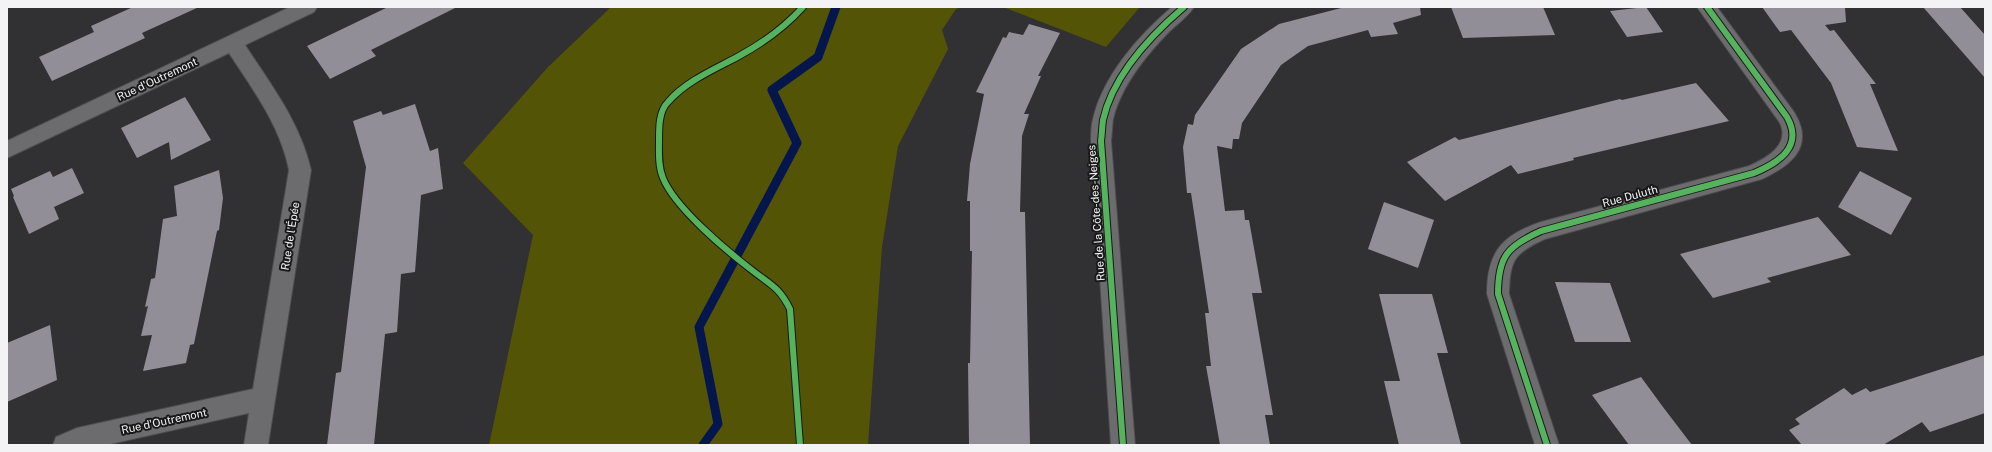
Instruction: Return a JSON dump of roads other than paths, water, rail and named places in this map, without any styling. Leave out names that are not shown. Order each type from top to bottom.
[{"type":"street","name":"Rue d'Outremont","points":[[7,150],[307,7]]},
{"type":"street","name":"Rue de la Côte-des-Neiges","points":[[1123,445],[1101,141],[1103,120],[1110,101],[1135,58],[1169,19],[1184,7]]},
{"type":"street","name":"Rue Duluth","points":[[1547,445],[1498,294],[1500,262],[1510,248],[1523,238],[1541,231],[1754,173],[1772,165],[1784,156],[1792,142],[1792,128],[1783,112],[1707,7]]},
{"type":"street","name":"Rue de l'Épée","points":[[233,43],[281,118],[297,153],[300,170],[256,445]]},
{"type":"street","name":"Rue d'Outremont","points":[[65,445],[77,440],[264,398]]},
{"type":"waterway","points":[[703,445],[718,424],[699,327],[797,143],[772,90],[818,57],[836,7]]}]
